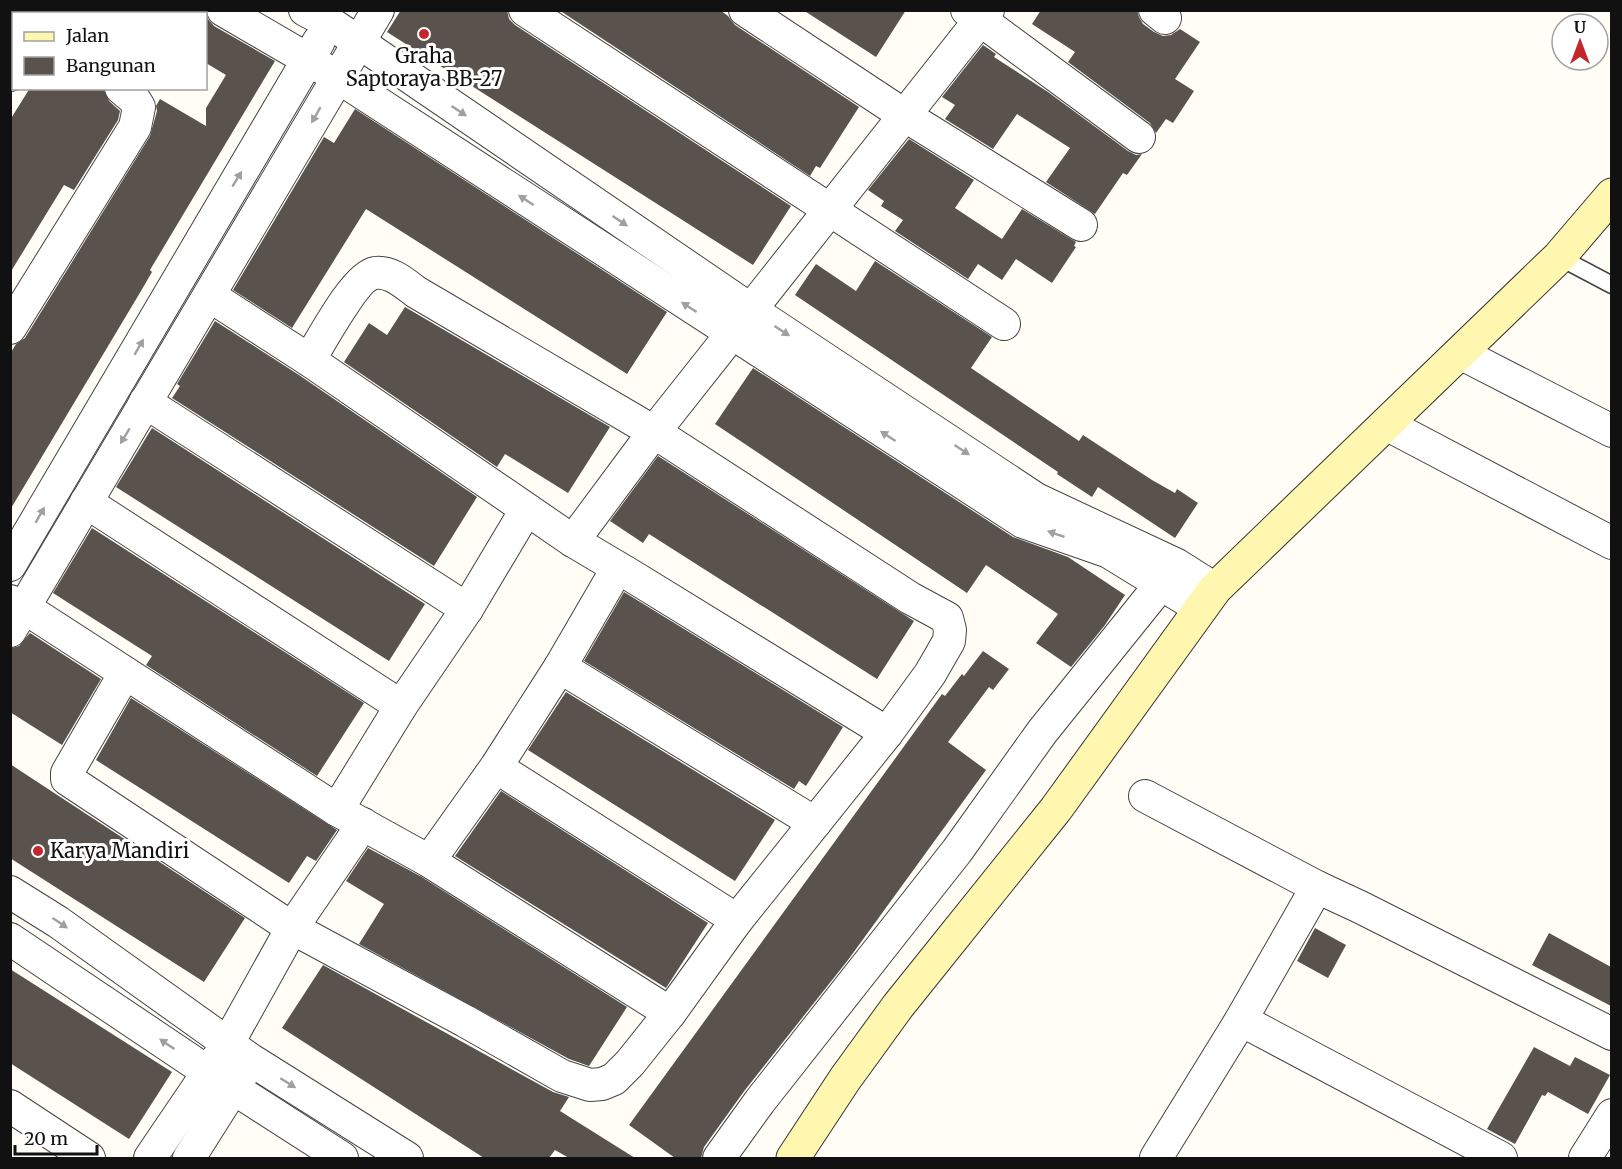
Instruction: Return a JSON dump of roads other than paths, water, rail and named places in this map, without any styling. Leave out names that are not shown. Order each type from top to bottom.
[{"type":"street","points":[[223,10],[338,77],[741,322],[1030,511],[1109,552],[1170,574],[1208,599]]},
{"type":"street","points":[[378,10],[86,502],[15,613],[124,673],[350,817],[429,861],[670,1013]]},
{"type":"street","points":[[525,10],[1004,324]]},
{"type":"street","points":[[745,10],[904,115],[1081,225]]},
{"type":"street","points":[[573,541],[654,432],[831,211],[979,14],[1139,137]]},
{"type":"street","points":[[10,565],[308,60],[324,15],[741,322]]},
{"type":"street","points":[[10,328],[135,127],[139,107],[123,90]]},
{"type":"street","points":[[793,1158],[845,1079],[898,1006],[1056,809],[1208,599],[1559,257],[1611,195]]},
{"type":"street","points":[[124,673],[67,773],[67,779],[292,928],[562,1076],[591,1085],[602,1084],[614,1079],[630,1064],[737,920],[887,733],[944,652],[950,630],[947,618],[910,598],[654,432],[416,292],[401,280],[390,275],[375,273],[364,278],[354,289],[309,360]]},
{"type":"street","points":[[210,296],[309,360],[573,541],[887,733]]},
{"type":"street","points":[[1460,353],[1611,430]]},
{"type":"street","points":[[145,402],[467,609]]},
{"type":"street","points":[[1386,424],[1611,543]]},
{"type":"street","points":[[86,502],[401,705]]},
{"type":"street","points":[[150,1158],[220,1080],[240,1052],[292,928],[350,817],[401,705],[467,609],[526,510]]},
{"type":"street","points":[[429,861],[496,767],[560,667],[617,569]]},
{"type":"street","points":[[719,1158],[760,1101],[957,851],[1042,732],[1170,574]]},
{"type":"street","points":[[560,667],[814,823]]},
{"type":"street","points":[[496,767],[737,920]]},
{"type":"street","points":[[1144,796],[1317,887],[1611,1034]]},
{"type":"street","points":[[1156,1158],[1241,1020],[1317,887]]},
{"type":"street","points":[[10,892],[58,922],[240,1052],[407,1158]]},
{"type":"street","points":[[10,939],[220,1080],[342,1158]]},
{"type":"street","points":[[1241,1020],[1501,1158]]},
{"type":"street","points":[[189,1158],[220,1080]]},
{"type":"street","points":[[10,1106],[89,1158]]},
{"type":"street","points":[[1585,1158],[1611,1115]]},
{"type":"lane","points":[[1559,257],[1611,285]]},
{"type":"place","name":"Graha Saptoraya BB-27","points":[[424,34]]},
{"type":"place","name":"Karya Mandiri","points":[[38,851]]}]
